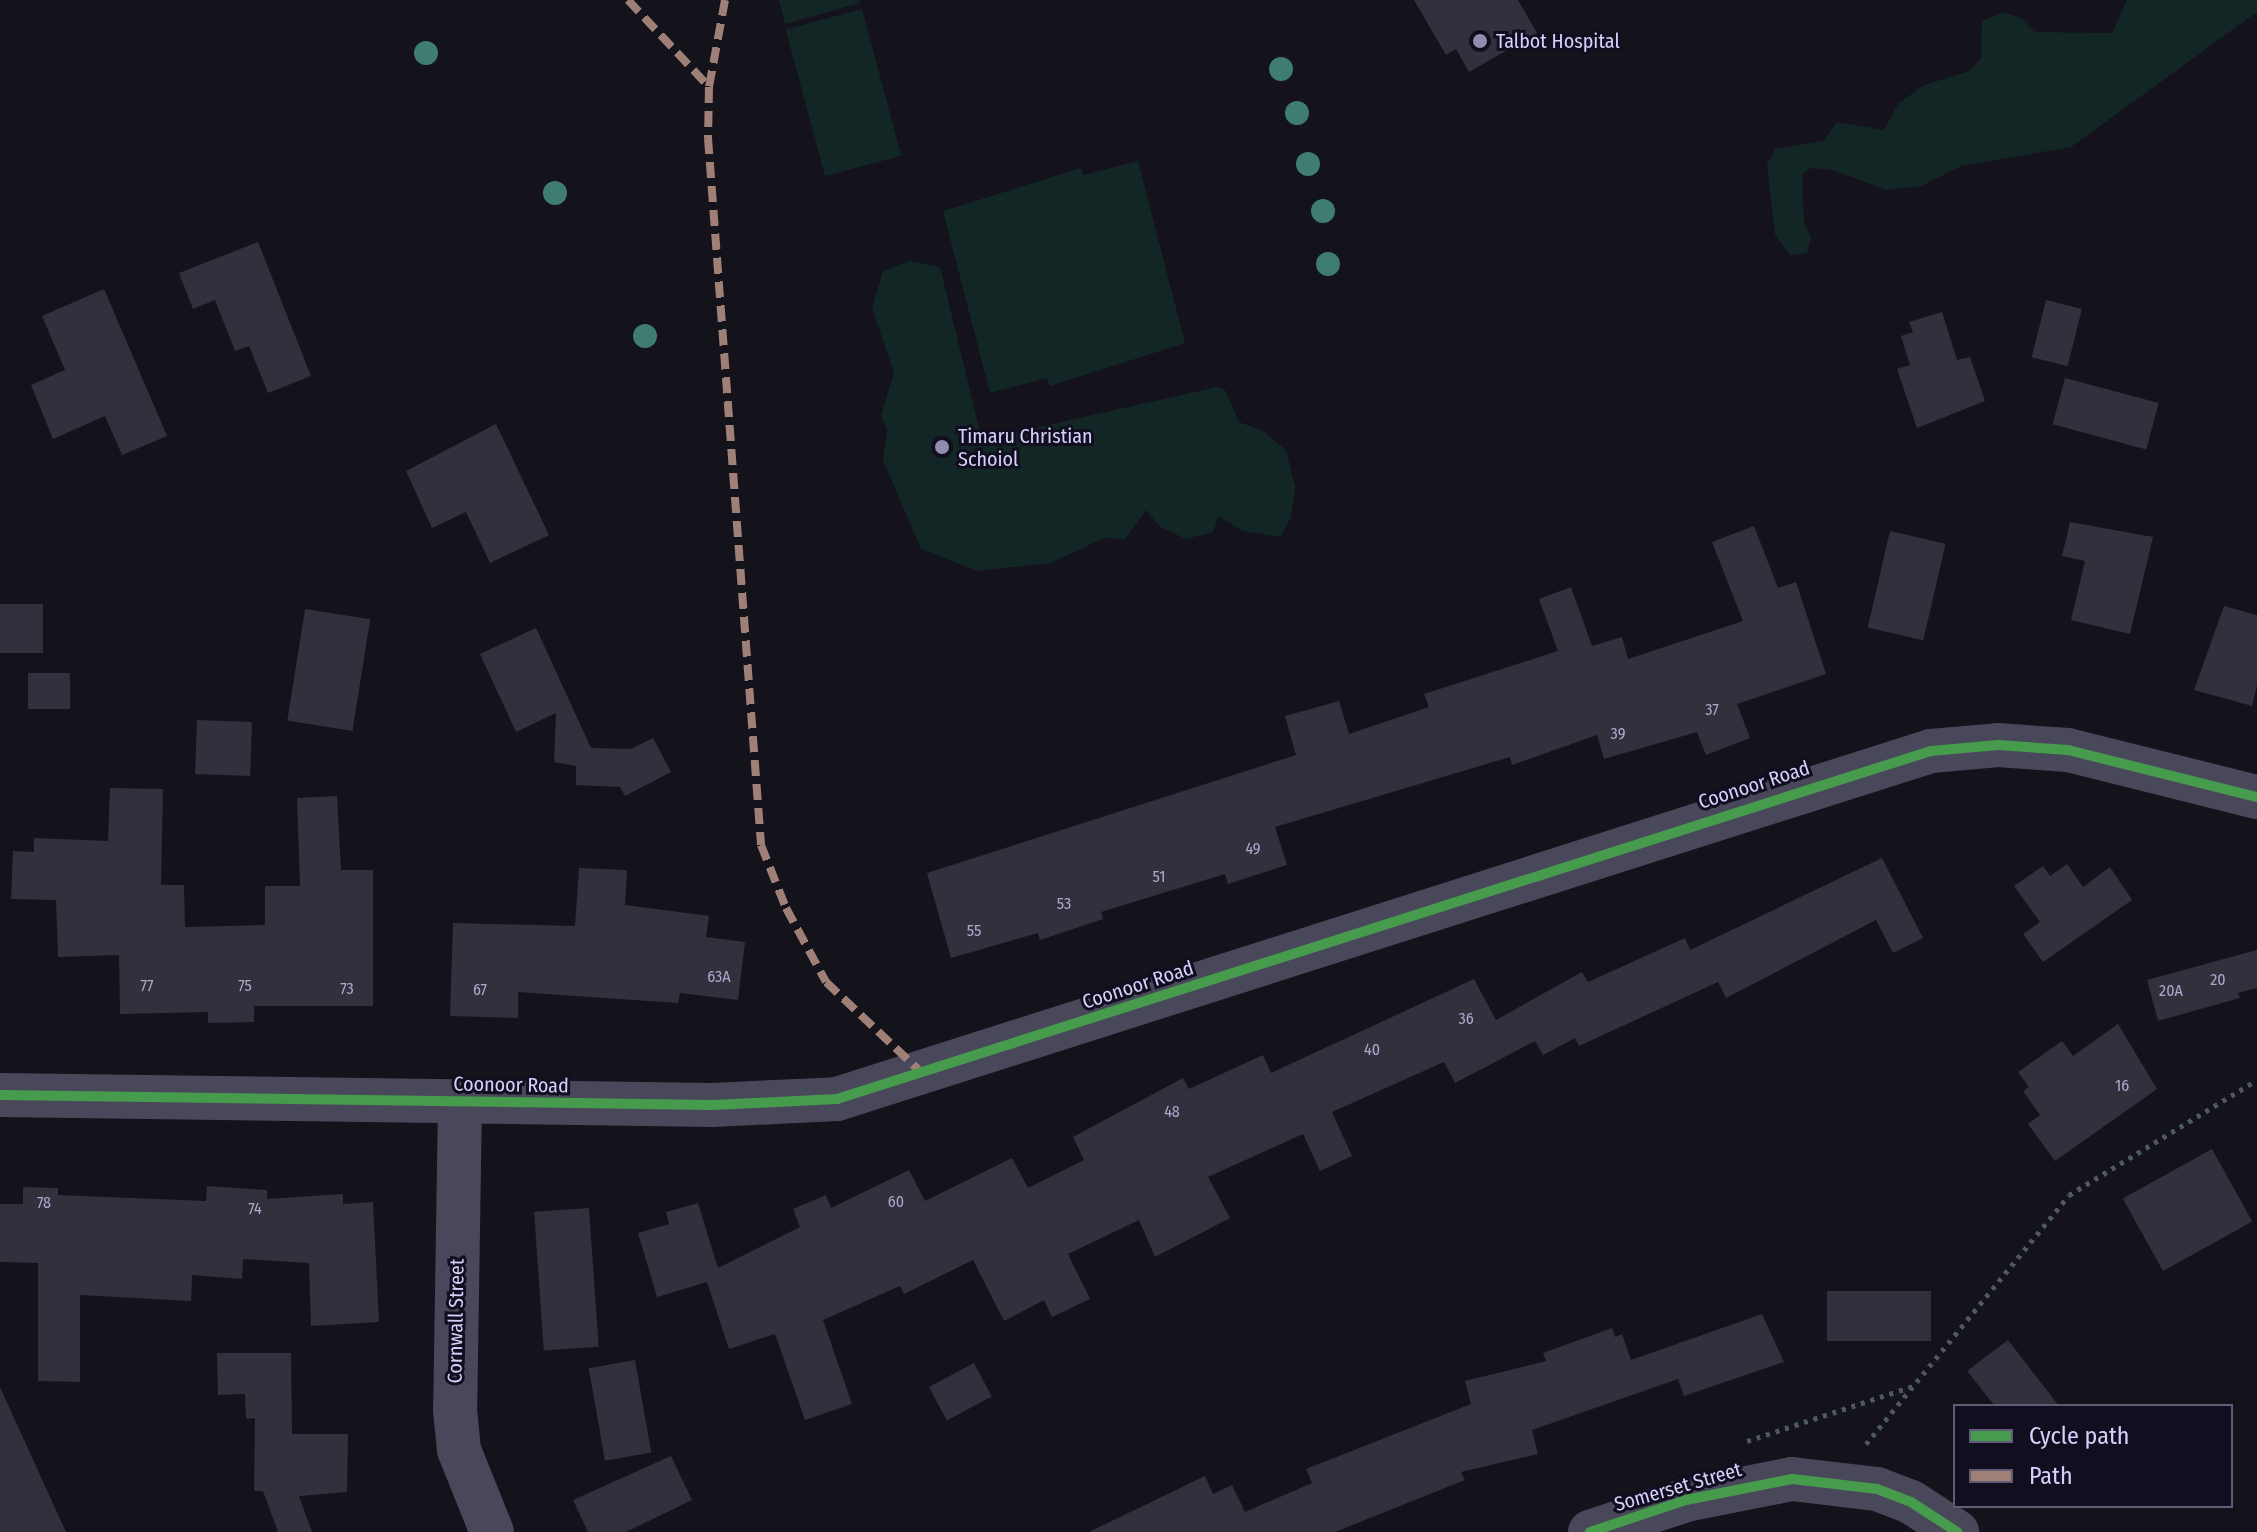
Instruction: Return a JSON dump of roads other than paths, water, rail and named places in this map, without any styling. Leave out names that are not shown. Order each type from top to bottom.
[{"type":"street","name":"Coonoor Road","points":[[0,1095],[728,1105],[837,1099],[1931,751],[1998,745],[2068,750],[2257,797]]},
{"type":"street","name":"Cornwall Street","points":[[460,1102],[455,1410],[459,1450],[492,1532]]},
{"type":"street","name":"Somerset Street","points":[[1590,1532],[1753,1483],[1833,1481],[1911,1502],[1957,1532]]},
{"type":"place","name":"Talbot Hospital","points":[[1480,41]]},
{"type":"place","name":"Timaru Christian Schoiol","points":[[942,447]]}]
